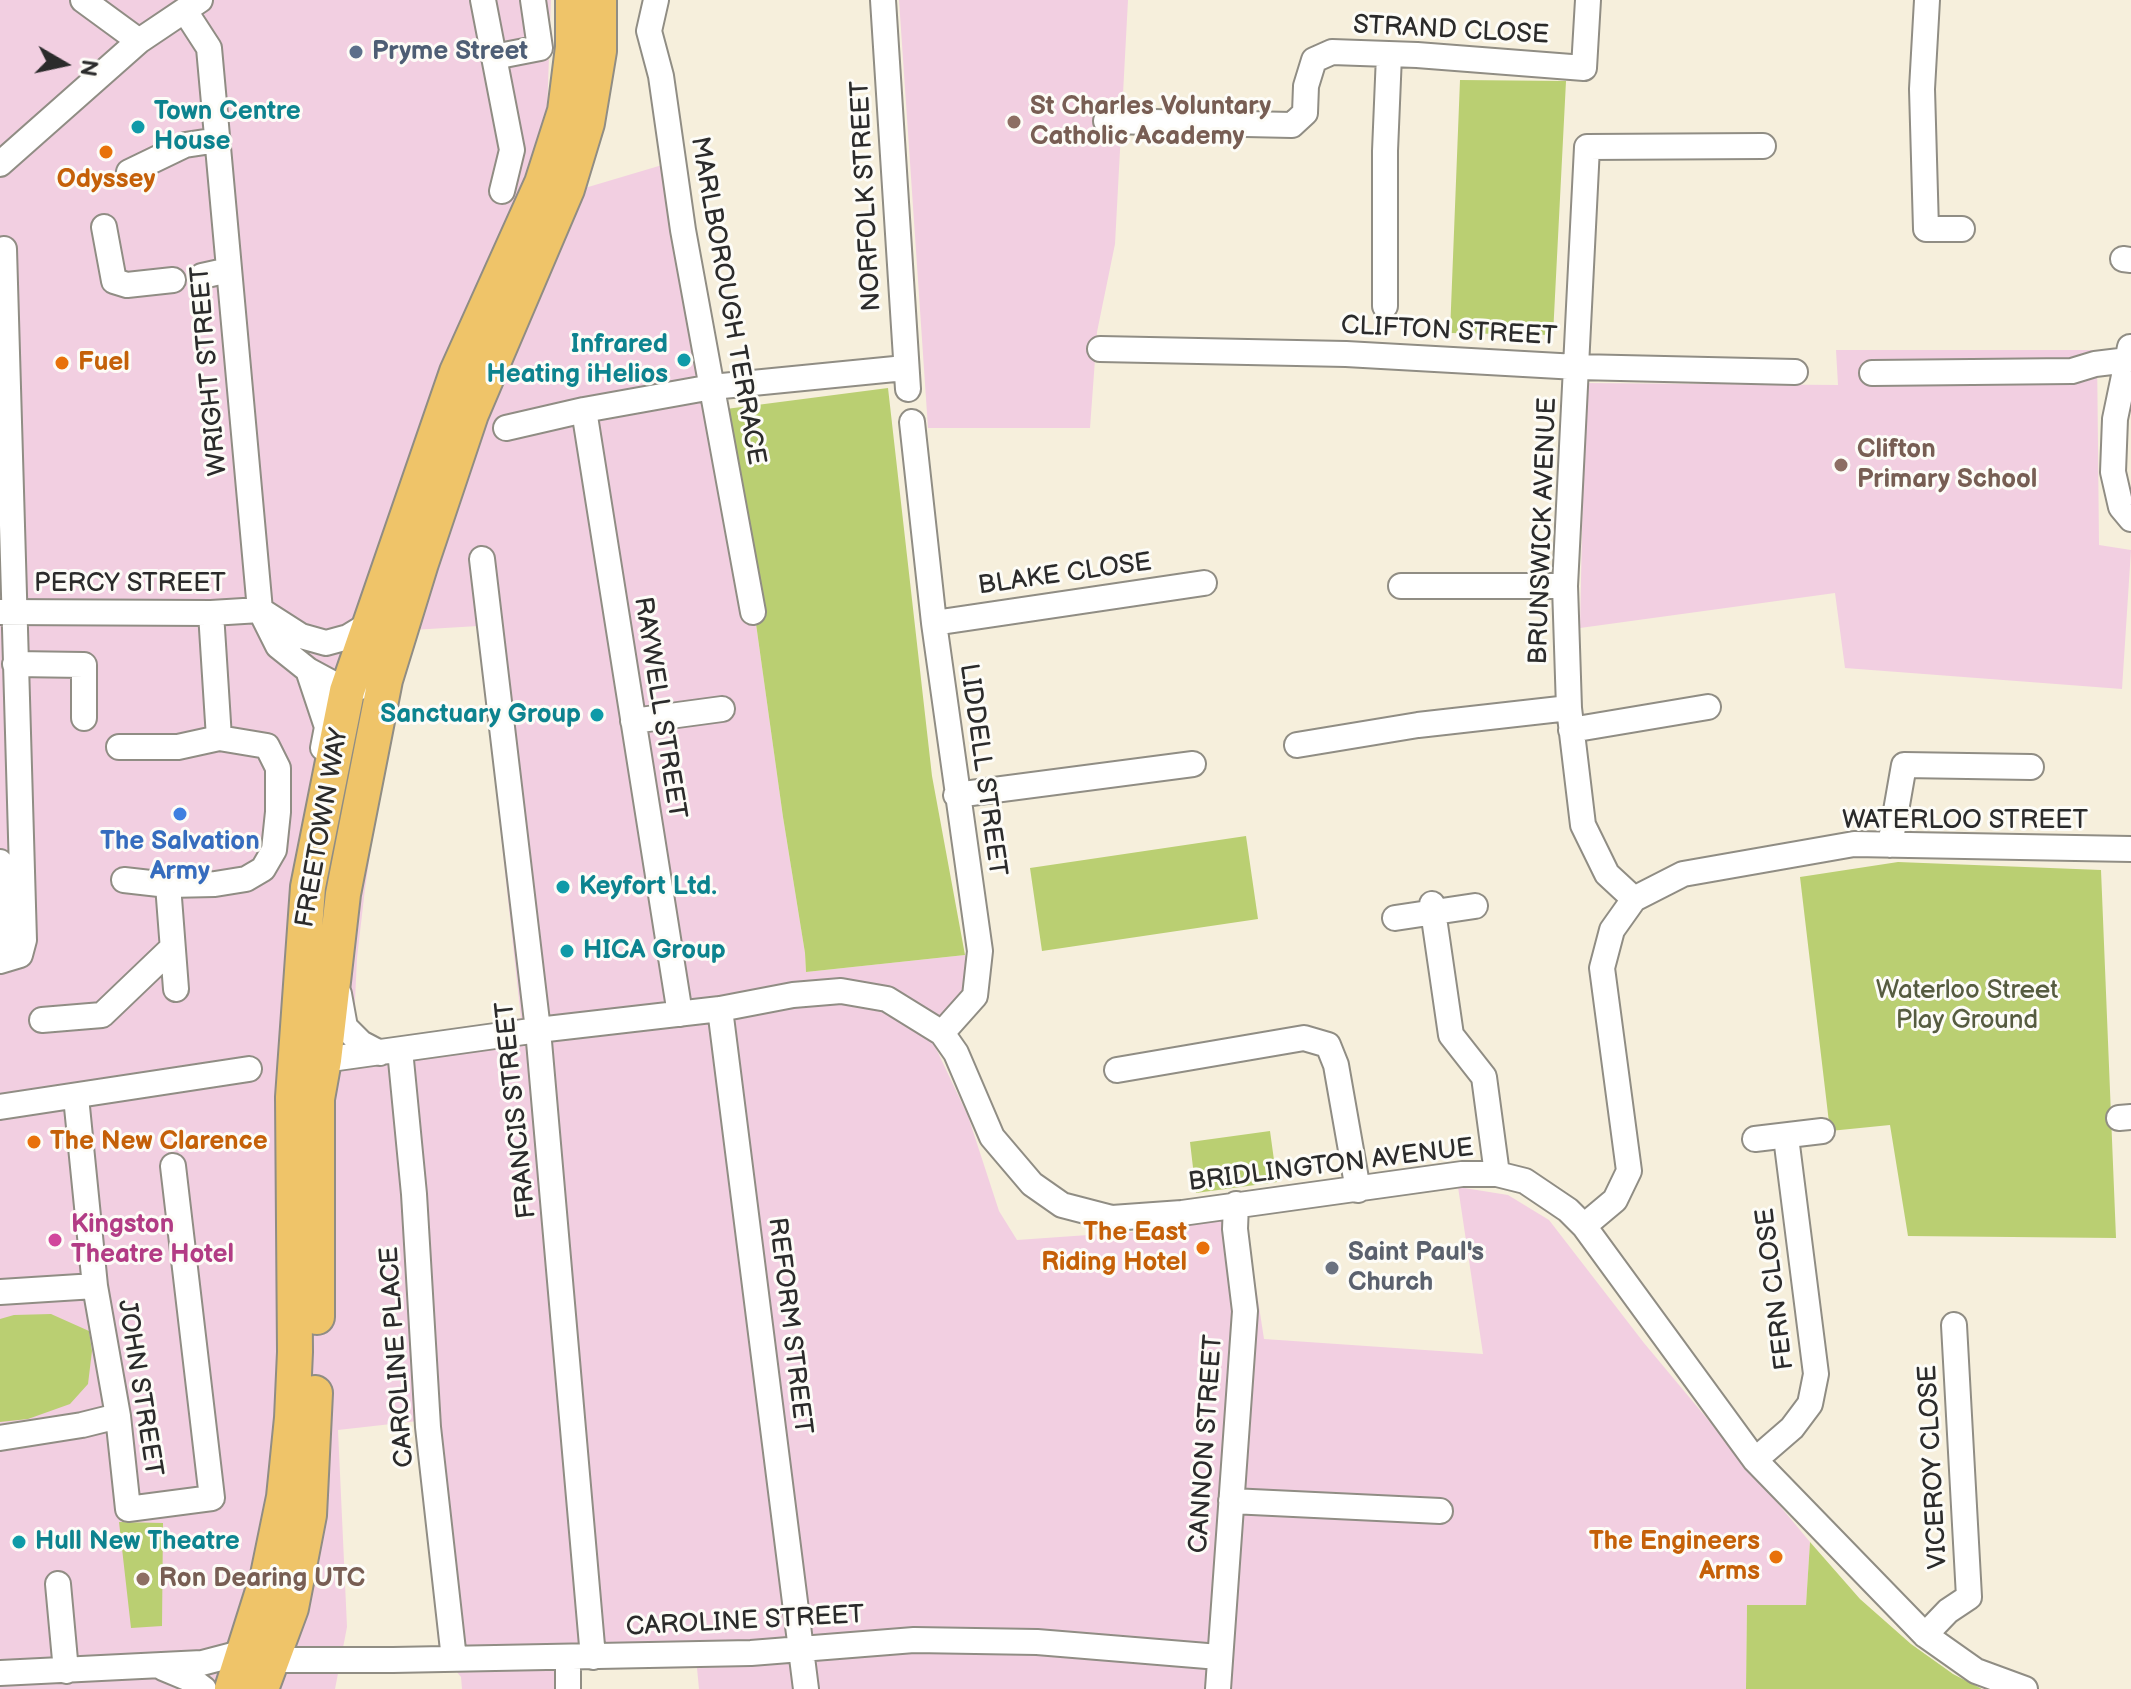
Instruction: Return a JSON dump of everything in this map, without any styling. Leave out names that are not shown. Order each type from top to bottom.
[{"type":"highway","points":[[554,146],[551,110],[555,0]]},
{"type":"highway","name":"FREETOWN WAY","points":[[232,1689],[259,1667],[291,1608],[309,1515],[314,1457],[317,1324],[317,1099],[309,1062],[318,970],[308,887],[347,691],[457,372],[542,183],[565,111],[573,47],[573,0]]},
{"type":"highway","name":"FREETOWN WAY","points":[[318,970],[343,894],[385,680],[471,414],[567,189],[587,123],[599,51],[599,0]]},
{"type":"street","points":[[83,0],[139,41]]},
{"type":"street","points":[[483,0],[512,150],[502,191]]},
{"type":"street","points":[[494,57],[540,48],[533,0]]},
{"type":"street","name":"MARLBOROUGH TERRACE","points":[[656,0],[649,31],[661,76],[683,230],[753,612]]},
{"type":"street","name":"NORFOLK STREET","points":[[712,387],[907,378],[883,0]]},
{"type":"street","name":"STRAND CLOSE","points":[[1106,121],[1292,125],[1305,113],[1306,86],[1314,60],[1332,52],[1584,68],[1588,0]]},
{"type":"street","points":[[1927,0],[1922,89],[1926,229],[1962,229]]},
{"type":"street","points":[[0,164],[139,41],[192,6]]},
{"type":"street","name":"WRIGHT STREET","points":[[192,6],[209,48],[260,610],[278,646],[308,670],[347,691]]},
{"type":"street","points":[[1385,306],[1385,151],[1389,55]]},
{"type":"street","points":[[129,172],[185,145],[218,140]]},
{"type":"street","name":"BRUNSWICK AVENUE","points":[[1634,899],[1607,874],[1583,825],[1570,719],[1565,586],[1587,147],[1763,146]]},
{"type":"street","points":[[104,227],[114,281],[127,285],[173,280]]},
{"type":"street","points":[[0,258],[4,249],[7,612],[15,664],[24,940],[20,955],[1,960],[0,862]]},
{"type":"street","points":[[202,276],[229,270]]},
{"type":"street","name":"CLIFTON STREET","points":[[1100,349],[1346,354],[1577,367],[1795,372]]},
{"type":"street","points":[[1872,373],[2072,371],[2129,352]]},
{"type":"street","points":[[2129,352],[2115,419],[2113,472],[2121,507],[2131,519]]},
{"type":"street","points":[[506,428],[584,410],[712,387]]},
{"type":"street","name":"RAYWELL STREET","points":[[584,410],[680,1014]]},
{"type":"street","name":"LIDDELL STREET","points":[[912,422],[956,795],[980,951],[975,996],[942,1033]]},
{"type":"street","name":"FRANCIS STREET","points":[[482,559],[538,1030],[593,1657]]},
{"type":"street","name":"BLAKE CLOSE","points":[[934,623],[1204,583]]},
{"type":"street","points":[[1401,586],[1565,586]]},
{"type":"street","points":[[260,610],[301,636],[326,643],[348,637],[371,623]]},
{"type":"street","name":"PERCY STREET","points":[[7,612],[211,613],[260,610]]},
{"type":"street","points":[[211,613],[219,738]]},
{"type":"street","points":[[15,664],[84,665],[84,718]]},
{"type":"street","points":[[308,670],[327,727],[294,932],[318,970],[345,1027],[361,1043],[390,1051]]},
{"type":"street","points":[[347,691],[385,680]]},
{"type":"street","points":[[1297,745],[1418,725],[1570,719],[1708,707]]},
{"type":"street","points":[[633,721],[722,709]]},
{"type":"street","points":[[119,747],[178,747],[219,738],[267,746],[278,768],[274,850],[263,869],[246,879],[215,884],[168,885],[124,880]]},
{"type":"street","points":[[956,795],[1193,764]]},
{"type":"street","points":[[1890,845],[1904,765],[2031,767]]},
{"type":"street","name":"WATERLOO STREET","points":[[1584,1226],[1615,1200],[1629,1171],[1602,968],[1612,930],[1634,899],[1683,874],[1854,844],[2131,849]]},
{"type":"street","points":[[168,885],[176,989]]},
{"type":"street","points":[[1395,918],[1432,908],[1475,906]]},
{"type":"street","points":[[1432,908],[1451,1035],[1484,1077],[1497,1174]]},
{"type":"street","points":[[42,1020],[102,1015],[172,948]]},
{"type":"street","name":"BRIDLINGTON AVENUE","points":[[309,1062],[841,991],[887,999],[942,1033],[956,1053],[992,1137],[1032,1184],[1062,1205],[1112,1218],[1182,1213],[1462,1174],[1497,1174],[1525,1181],[1568,1210],[1584,1226],[1755,1460],[1925,1635],[1976,1671],[2025,1689]]},
{"type":"street","name":"REFORM STREET","points":[[720,1009],[806,1689]]},
{"type":"street","points":[[1117,1070],[1304,1038],[1328,1045],[1336,1065],[1358,1190]]},
{"type":"street","name":"CAROLINE PLACE","points":[[390,1051],[414,1194],[428,1427],[454,1659]]},
{"type":"street","points":[[0,1107],[249,1069]]},
{"type":"street","name":"JOHN STREET","points":[[76,1097],[95,1286],[118,1416],[128,1509],[199,1507],[173,1166]]},
{"type":"street","points":[[1755,1139],[1822,1131]]},
{"type":"street","name":"FERN CLOSE","points":[[1755,1460],[1792,1428],[1810,1404],[1816,1374],[1786,1137]]},
{"type":"street","name":"CANNON STREET","points":[[1218,1689],[1245,1311],[1235,1229],[1236,1204]]},
{"type":"street","points":[[0,1292],[95,1286]]},
{"type":"street","name":"VICEROY CLOSE","points":[[1925,1635],[1948,1611],[1969,1597],[1954,1325]]},
{"type":"street","points":[[0,1438],[118,1416]]},
{"type":"street","points":[[1231,1501],[1440,1511]]},
{"type":"street","points":[[58,1584],[66,1671]]},
{"type":"street","name":"CAROLINE STREET","points":[[0,1673],[161,1667],[215,1661],[259,1667],[799,1650],[914,1640],[1037,1642],[1219,1657]]},
{"type":"street","points":[[568,1657],[568,1689]]},
{"type":"street","points":[[161,1667],[192,1680],[204,1689]]},
{"type":"street","points":[[243,1689],[259,1667]]},
{"type":"shaded area","points":[[0,0],[551,0],[547,113],[521,207],[679,160],[726,409],[806,972],[965,955],[987,997],[932,1040],[968,1116],[999,1211],[1017,1240],[1131,1232],[1245,1216],[1264,1339],[1483,1354],[1458,1187],[1508,1195],[1549,1220],[1644,1343],[1810,1542],[1806,1605],[1747,1605],[1746,1689],[699,1689],[697,1668],[558,1670],[557,1689],[462,1689],[461,1677],[439,1651],[418,1421],[338,1430],[347,1627],[335,1689],[0,1689]],"holes":[[[478,626],[521,1018],[390,1044],[353,1043],[357,958],[365,889],[377,806],[412,630]]]},
{"type":"shaded area","name":"St Charles Voluntary Catholic Academy","points":[[899,0],[1128,0],[1115,244],[1097,332],[1090,428],[928,428]]},
{"type":"shaded area","name":"Clifton Primary School","points":[[1836,350],[2097,350],[2099,545],[2131,550],[2122,689],[1845,668],[1835,593],[1580,628],[1585,383],[1838,385]]},
{"type":"green space","points":[[1460,80],[1566,81],[1553,335],[1450,333]]},
{"type":"green space","points":[[888,388],[932,776],[965,955],[806,972],[726,409]]},
{"type":"green space","points":[[1246,836],[1258,919],[1042,951],[1030,868]]},
{"type":"green space","name":"Waterloo Street Play Ground","points":[[1898,862],[2101,870],[2116,1238],[1908,1236],[1890,1125],[1830,1131],[1800,877]]},
{"type":"green space","points":[[1270,1131],[1277,1182],[1196,1193],[1190,1142]]},
{"type":"green space","points":[[51,1314],[89,1331],[92,1351],[88,1384],[70,1404],[28,1419],[0,1422],[0,1319],[14,1315]]},
{"type":"green space","points":[[119,1522],[163,1523],[162,1626],[131,1628]]},
{"type":"green space","points":[[1810,1542],[1860,1599],[1911,1644],[1953,1674],[1982,1689],[1746,1689],[1747,1605],[1806,1605]]},
{"type":"place","name":"Pryme Street","points":[[356,52]]},
{"type":"place","name":"St Charles Voluntary Catholic Academy","points":[[1014,122]]},
{"type":"place","name":"Town Centre House","points":[[138,127]]},
{"type":"place","name":"Odyssey","points":[[106,152]]},
{"type":"place","name":"Infrared Heating iHelios","points":[[684,360]]},
{"type":"place","name":"Fuel","points":[[62,363]]},
{"type":"place","name":"Clifton Primary School","points":[[1841,465]]},
{"type":"place","name":"Sanctuary Group","points":[[597,715]]},
{"type":"place","name":"The Salvation Army","points":[[180,814]]},
{"type":"place","name":"Keyfort Ltd.","points":[[563,887]]},
{"type":"place","name":"HICA Group","points":[[567,951]]},
{"type":"place","name":"The New Clarence","points":[[34,1142]]},
{"type":"place","name":"Kingston Theatre Hotel","points":[[55,1240]]},
{"type":"place","name":"The East Riding Hotel","points":[[1203,1248]]},
{"type":"place","name":"Saint Paul's Church","points":[[1332,1268]]},
{"type":"place","name":"Hull New Theatre","points":[[19,1542]]},
{"type":"place","name":"The Engineers Arms","points":[[1776,1557]]},
{"type":"place","name":"Ron Dearing UTC","points":[[143,1579]]}]
